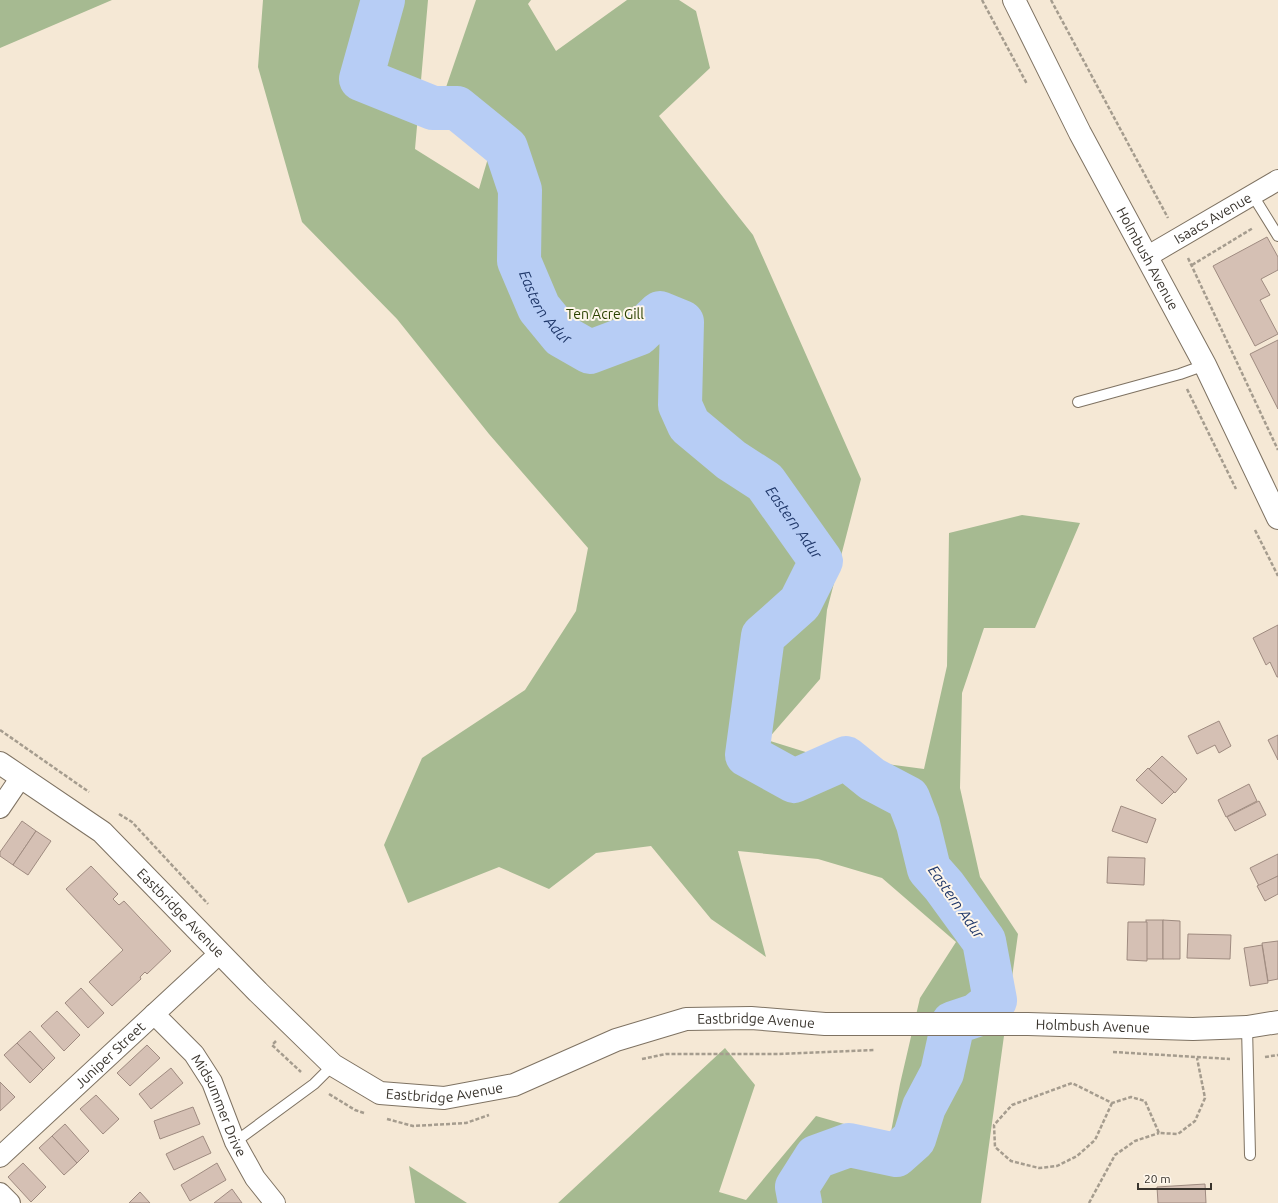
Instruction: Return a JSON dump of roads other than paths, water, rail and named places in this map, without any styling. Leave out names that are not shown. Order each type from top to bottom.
[{"type":"street","name":"Holmbush Avenue","points":[[1014,0],[1080,133],[1148,256],[1205,365],[1278,518]]},
{"type":"street","name":"Isaacs Avenue","points":[[1148,256],[1278,180]]},
{"type":"street","name":"Eastbridge Avenue","points":[[0,763],[102,832],[258,992],[333,1065],[380,1093],[444,1098],[514,1085],[616,1040],[686,1020],[751,1018],[825,1024],[907,1024]]},
{"type":"street","points":[[0,808],[21,777]]},
{"type":"street","name":"Juniper Street","points":[[0,1157],[220,953]]},
{"type":"street","name":"Midsummer Drive","points":[[154,1014],[194,1054],[212,1082],[235,1142],[255,1178],[275,1203]]},
{"type":"street","name":"Holmbush Avenue","points":[[907,1024],[1028,1024],[1193,1029],[1247,1027],[1278,1022]]},
{"type":"street","points":[[0,1192],[10,1203]]},
{"type":"lane","points":[[1252,194],[1278,236]]},
{"type":"lane","points":[[1078,402],[1180,374],[1205,365]]},
{"type":"lane","points":[[1247,1027],[1250,1155]]},
{"type":"lane","points":[[235,1142],[314,1084],[333,1065]]},
{"type":"waterway","name":"Eastern Adur","points":[[383,0],[361,79],[433,108],[457,108],[506,148],[520,190],[519,261],[539,308],[562,336],[590,352],[638,334],[660,313],[682,322],[680,405],[689,425],[731,460],[765,482],[821,561],[800,603],[763,636],[747,755],[794,781],[846,758],[872,779],[908,798],[918,824],[929,869],[944,886],[984,941],[995,1000],[977,1015],[953,1023],[942,1073],[924,1107],[914,1139],[896,1155],[849,1145],[816,1157],[797,1187],[800,1203]]},
{"type":"park label","name":"Ten Acre Gill","points":[[605,314]]}]
